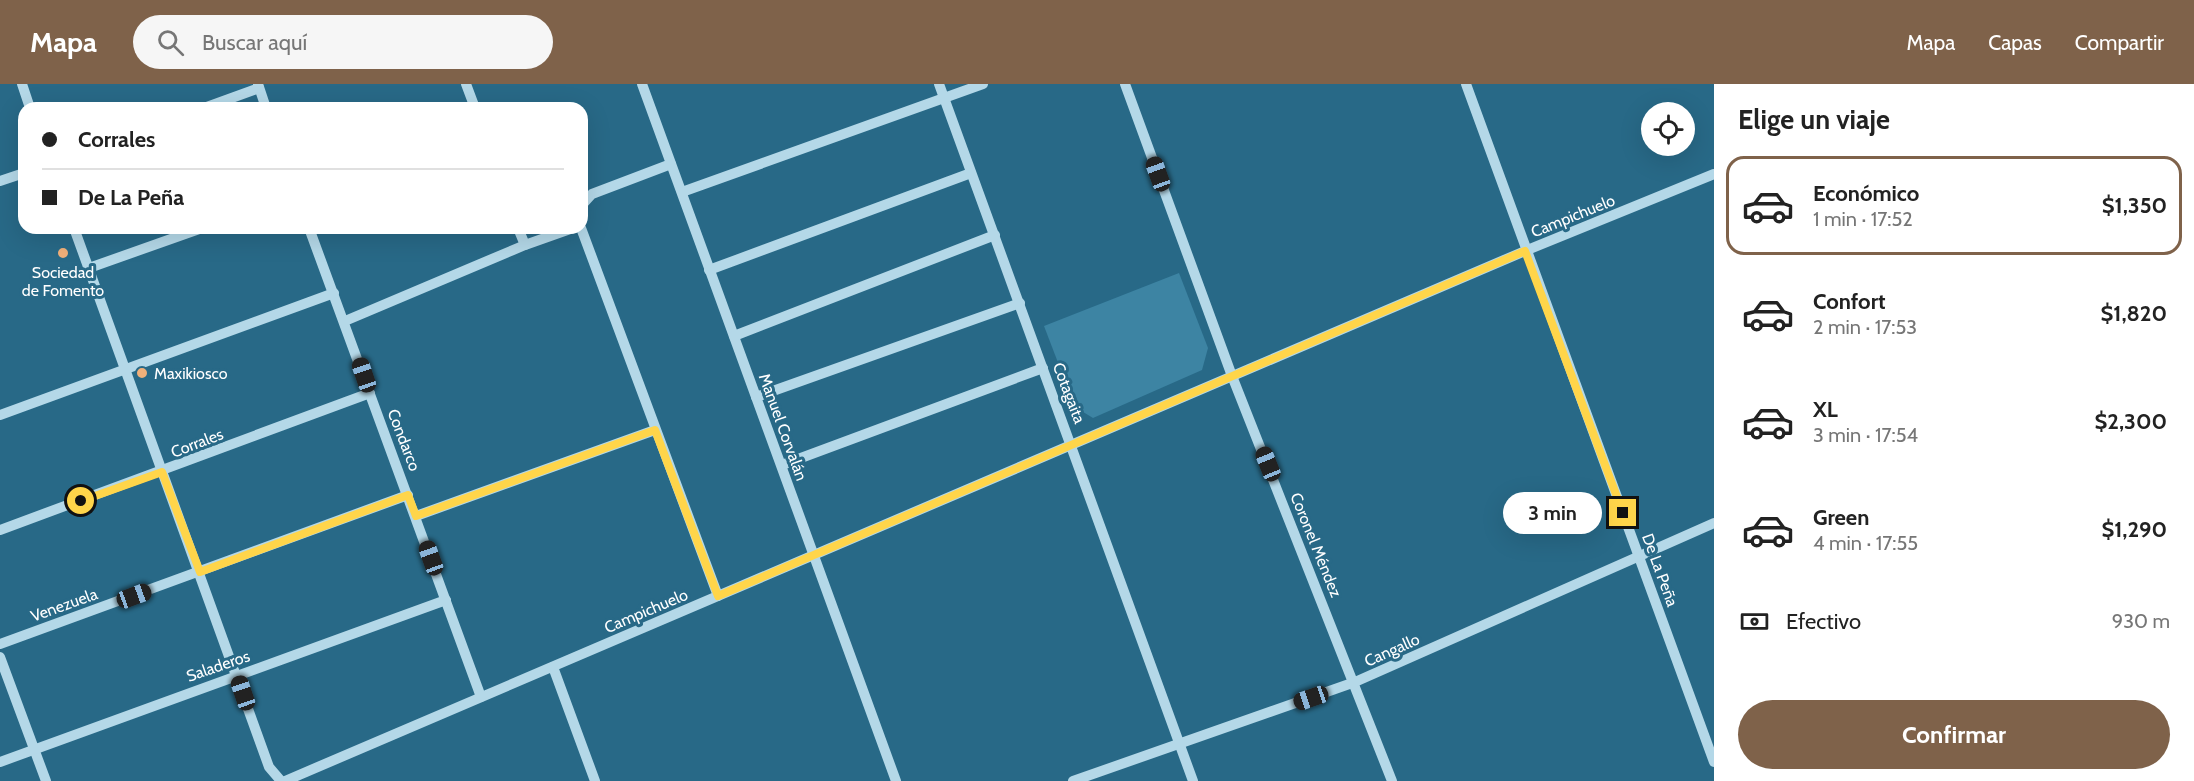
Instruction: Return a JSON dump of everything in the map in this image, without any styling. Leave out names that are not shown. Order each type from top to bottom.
[{"type":"street","points":[[22,84],[28,102]]},
{"type":"street","points":[[466,84],[473,102]]},
{"type":"street","name":"Manuel Corvalán","points":[[642,84],[896,781]]},
{"type":"street","name":"Cotagaita","points":[[939,84],[1193,781]]},
{"type":"street","points":[[682,192],[983,84]]},
{"type":"street","name":"Coronel Méndez","points":[[1125,84],[1232,376],[1355,682],[1392,781]]},
{"type":"street","name":"De La Peña","points":[[1466,84],[1525,251],[1714,762]]},
{"type":"street","points":[[219,102],[259,86],[264,102]]},
{"type":"street","points":[[588,198],[592,194],[671,164]]},
{"type":"street","points":[[709,270],[970,173]]},
{"type":"street","name":"Campichuelo","points":[[283,781],[1525,251],[1714,174]]},
{"type":"street","points":[[0,182],[18,175]]},
{"type":"street","points":[[76,234],[269,767],[283,781]]},
{"type":"street","points":[[89,267],[185,234]]},
{"type":"street","name":"Condarco","points":[[311,234],[481,697]]},
{"type":"street","points":[[520,234],[525,245]]},
{"type":"street","points":[[345,321],[556,234]]},
{"type":"street","points":[[583,234],[718,596]]},
{"type":"street","points":[[734,336],[994,235]]},
{"type":"street","points":[[0,415],[334,293]]},
{"type":"street","points":[[756,397],[1020,303]]},
{"type":"street","points":[[782,465],[1043,368]]},
{"type":"street","name":"Corrales","points":[[0,530],[162,472],[370,393]]},
{"type":"street","points":[[416,516],[655,430]]},
{"type":"street","name":"Venezuela","points":[[0,644],[408,495]]},
{"type":"street","name":"Cangallo","points":[[1073,781],[1355,682],[1714,523]]},
{"type":"street","name":"Saladeros","points":[[0,762],[446,600]]},
{"type":"street","points":[[0,657],[46,781]]},
{"type":"street","points":[[553,667],[595,781]]},
{"type":"shaded area","points":[[1179,273],[1208,348],[1202,370],[1093,418],[1075,407],[1044,326]]},
{"type":"place","name":"Sociedad de Fomento","points":[[63,253]]},
{"type":"place","name":"Maxikiosco","points":[[142,373]]},
{"type":"route","points":[[81,501],[162,472],[200,572],[408,495],[416,516],[655,430],[718,596],[1525,251],[1623,513]]}]
